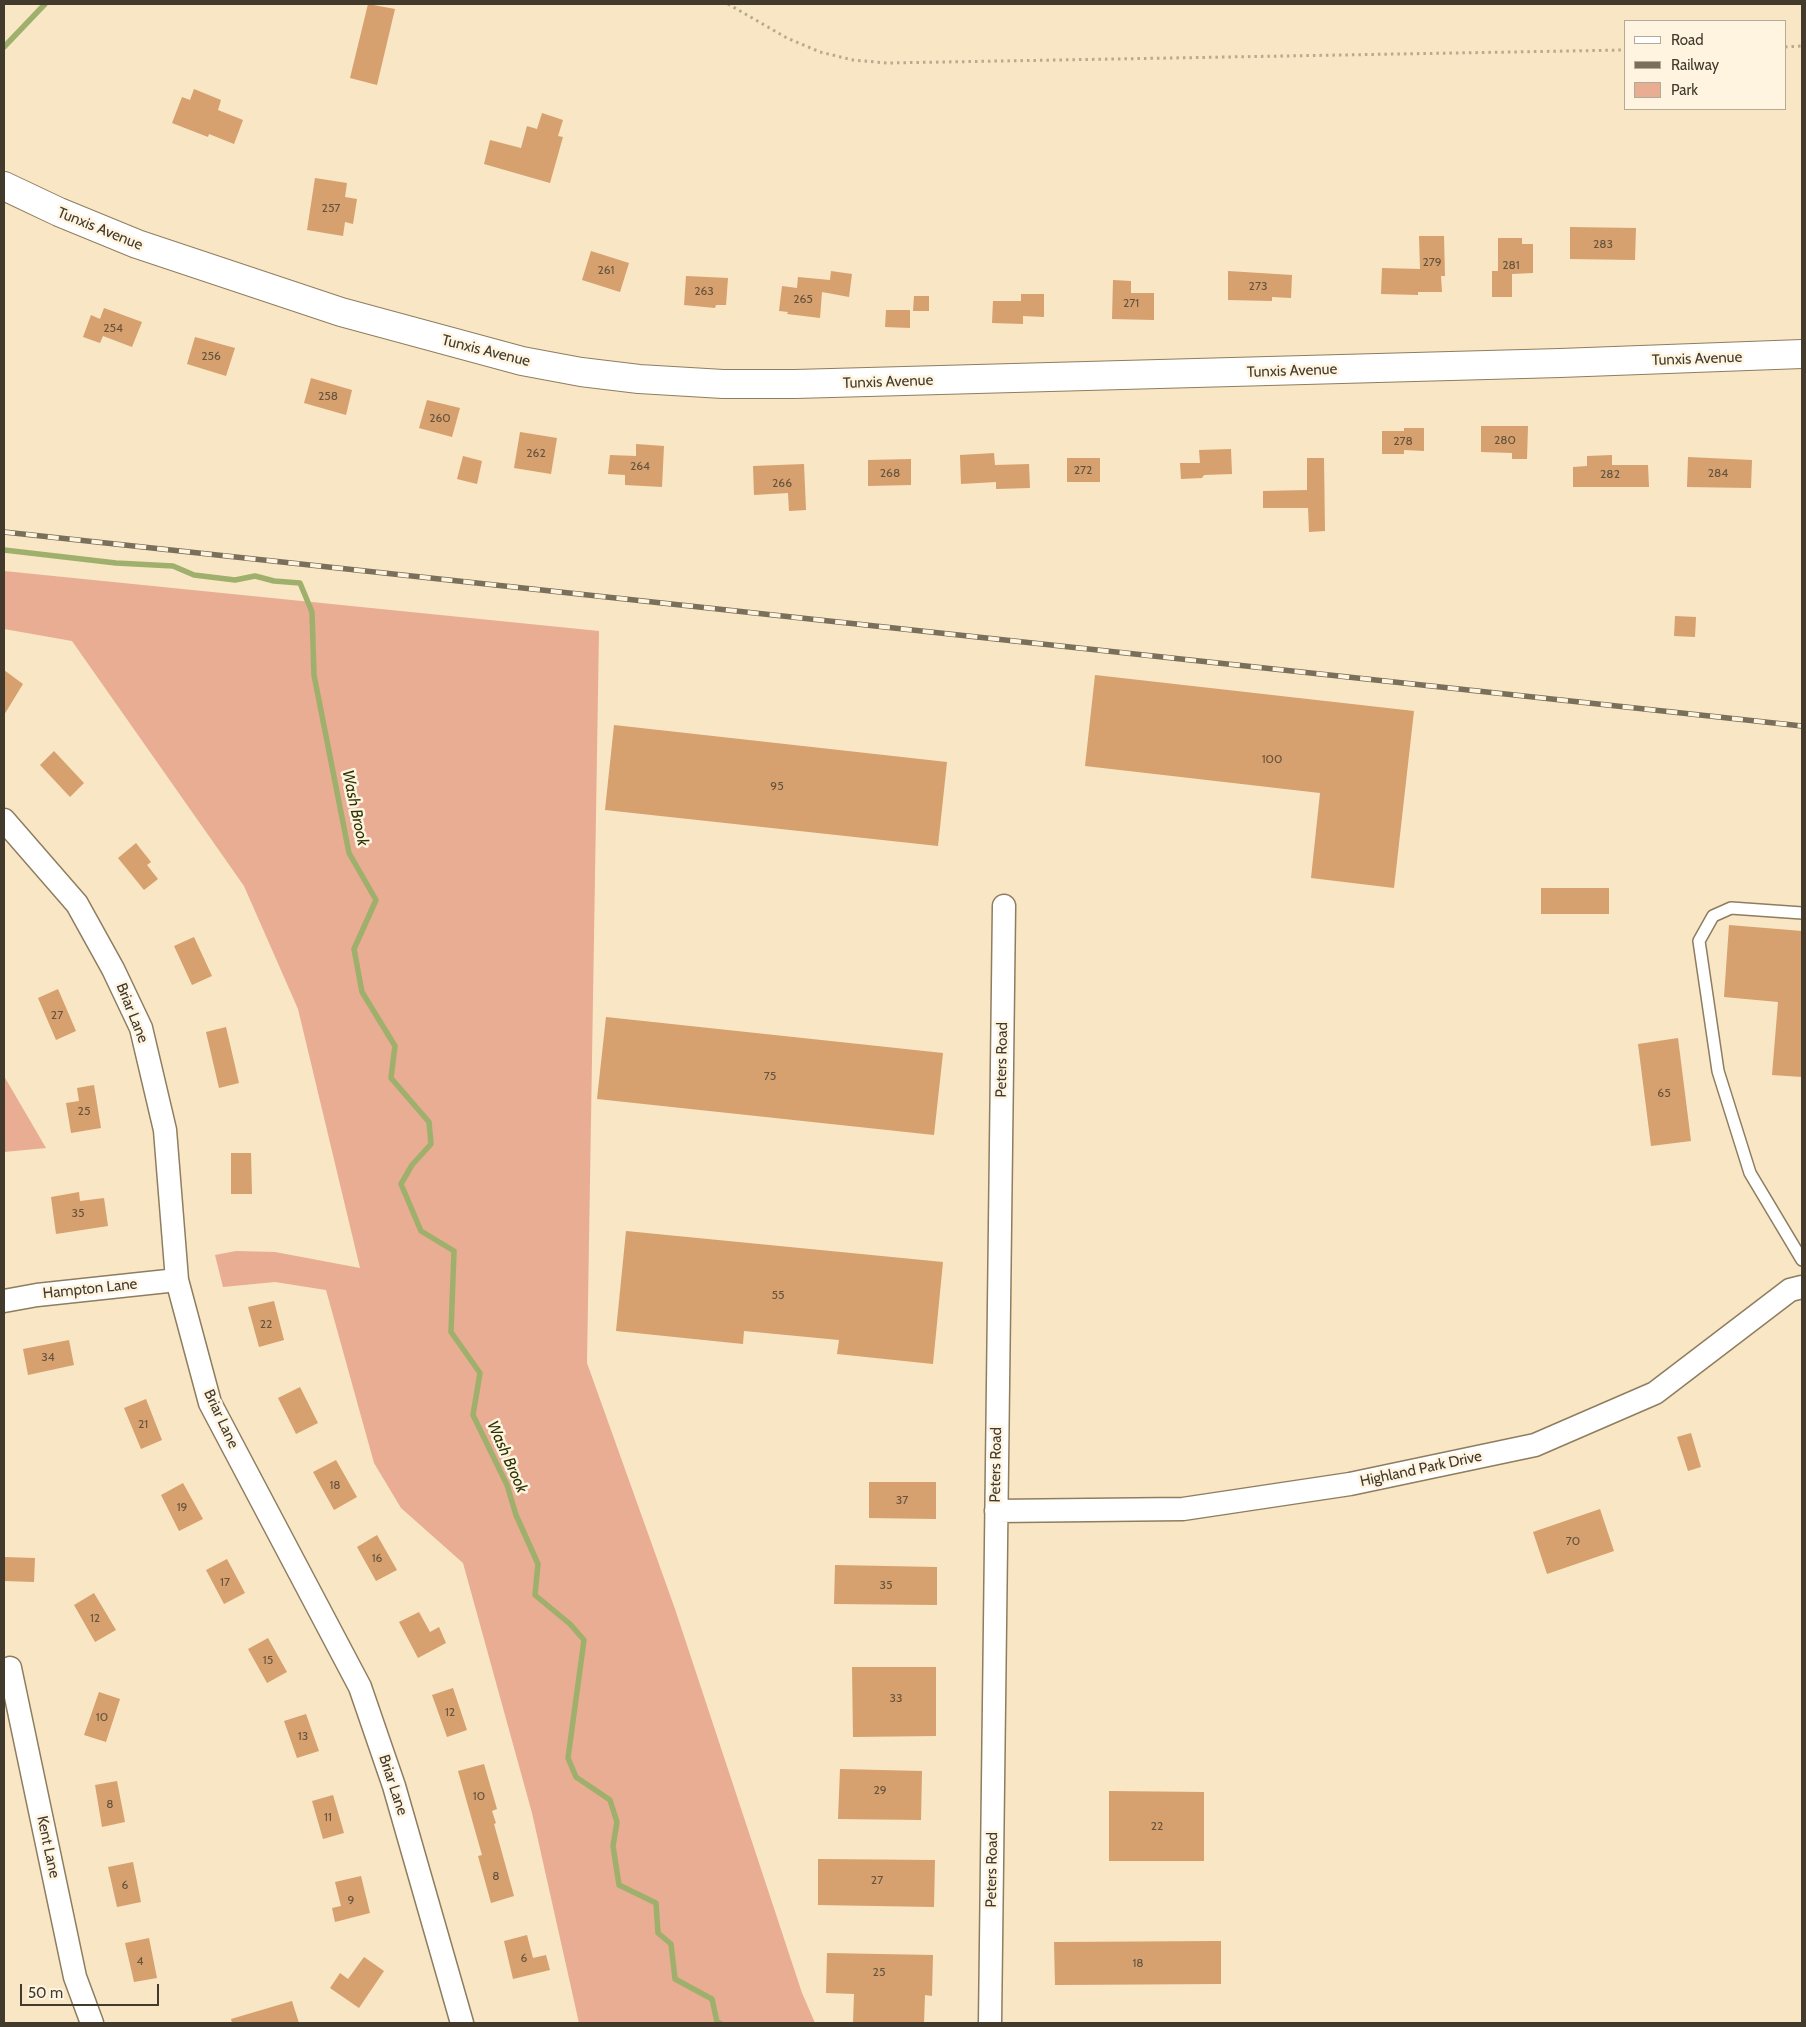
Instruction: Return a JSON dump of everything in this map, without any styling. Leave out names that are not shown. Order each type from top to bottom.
[{"type":"main road","name":"Tunxis Avenue","points":[[4,186],[59,212],[137,244],[341,312],[522,360],[581,372],[639,379],[722,384],[795,384],[1614,362],[1802,354]]},
{"type":"street","name":"Briar Lane","points":[[4,820],[77,904],[113,969],[141,1028],[165,1130],[177,1280],[210,1403],[360,1687],[394,1786],[462,2023]]},
{"type":"street","name":"Peters Road","points":[[990,2023],[1004,906]]},
{"type":"street","name":"Hampton Lane","points":[[4,1301],[37,1295],[177,1280]]},
{"type":"street","name":"Highland Park Drive","points":[[996,1511],[1183,1508],[1350,1484],[1534,1445],[1655,1393],[1790,1290],[1802,1287]]},
{"type":"street","name":"Kent Lane","points":[[10,1668],[75,1976],[92,2023]]},
{"type":"lane","points":[[1802,913],[1730,908],[1713,916],[1698,941],[1718,1071],[1750,1173],[1802,1260]]},
{"type":"path","points":[[728,4],[787,38],[820,52],[852,60],[887,63],[1624,50]]},
{"type":"path","points":[[1786,47],[1802,46]]},
{"type":"green space","points":[[4,571],[599,631],[587,1363],[675,1609],[802,1993],[815,2023],[579,2023],[532,1813],[463,1563],[401,1508],[374,1463],[326,1290],[275,1282],[223,1287],[215,1255],[236,1251],[275,1252],[360,1268],[298,1009],[244,886],[72,641],[4,629]]},
{"type":"green space","points":[[4,1076],[46,1148],[4,1152]]},
{"type":"building","points":[[368,4],[395,9],[377,85],[350,78]]},
{"type":"building","points":[[194,89],[221,100],[218,110],[243,120],[234,144],[209,134],[208,137],[172,123],[182,97],[190,100]]},
{"type":"building","points":[[542,113],[563,120],[558,136],[563,137],[550,183],[484,164],[490,140],[521,148],[527,126],[537,129]]},
{"type":"building","points":[[315,178],[347,183],[345,197],[357,199],[353,224],[345,222],[343,236],[307,230]]},
{"type":"building","points":[[1570,227],[1636,228],[1635,260],[1570,259]]},
{"type":"building","points":[[1419,236],[1444,236],[1445,276],[1441,276],[1442,292],[1418,292],[1418,295],[1381,294],[1382,268],[1420,269]]},
{"type":"building","points":[[1498,238],[1522,238],[1522,244],[1533,244],[1533,273],[1512,274],[1512,297],[1492,297],[1492,271],[1498,271]]},
{"type":"building","points":[[591,251],[629,263],[620,292],[582,280]]},
{"type":"building","points":[[831,271],[852,274],[849,297],[822,292],[820,318],[787,314],[788,312],[779,311],[782,286],[797,288],[798,277],[830,280]]},
{"type":"building","points":[[1228,271],[1292,275],[1291,298],[1272,297],[1272,301],[1228,300]]},
{"type":"building","points":[[686,276],[728,278],[726,305],[716,305],[715,308],[684,305]]},
{"type":"building","points":[[1113,280],[1131,281],[1131,293],[1154,293],[1154,320],[1112,319]]},
{"type":"building","points":[[1021,294],[1044,294],[1044,317],[1023,316],[1023,324],[992,323],[993,301],[1021,301]]},
{"type":"building","points":[[914,296],[929,296],[929,311],[913,311]]},
{"type":"building","points":[[104,308],[142,322],[132,347],[103,336],[100,343],[83,337],[91,315],[100,319]]},
{"type":"building","points":[[886,310],[910,310],[910,328],[885,327]]},
{"type":"building","points":[[195,337],[235,348],[226,376],[187,364]]},
{"type":"building","points":[[311,378],[352,390],[346,415],[304,403]]},
{"type":"building","points":[[427,400],[460,408],[452,437],[419,428]]},
{"type":"building","points":[[1481,426],[1528,426],[1527,459],[1512,459],[1512,453],[1481,452]]},
{"type":"building","points":[[1404,428],[1424,428],[1424,451],[1404,450],[1404,454],[1382,454],[1382,431],[1404,431]]},
{"type":"building","points":[[520,432],[557,438],[551,474],[514,468]]},
{"type":"building","points":[[636,444],[664,446],[662,487],[625,485],[625,475],[608,474],[610,455],[636,456]]},
{"type":"building","points":[[1231,449],[1232,474],[1204,475],[1202,478],[1181,479],[1180,463],[1200,463],[1199,450]]},
{"type":"building","points":[[994,453],[995,465],[1029,464],[1030,488],[996,489],[996,482],[961,484],[960,455]]},
{"type":"building","points":[[1612,455],[1612,465],[1648,465],[1649,487],[1573,487],[1573,467],[1587,466],[1587,456]]},
{"type":"building","points":[[463,456],[482,461],[477,484],[457,479]]},
{"type":"building","points":[[1688,457],[1752,460],[1751,488],[1687,487]]},
{"type":"building","points":[[1067,458],[1100,458],[1100,482],[1067,482]]},
{"type":"building","points":[[1307,458],[1324,458],[1325,531],[1309,532],[1308,508],[1263,508],[1263,491],[1307,490]]},
{"type":"building","points":[[911,459],[911,485],[868,486],[868,460]]},
{"type":"building","points":[[804,464],[806,510],[789,511],[788,493],[754,495],[753,466]]},
{"type":"building","points":[[1675,616],[1696,617],[1695,637],[1674,636]]},
{"type":"building","points":[[4,670],[23,684],[4,715]]},
{"type":"building","points":[[1095,675],[1414,711],[1394,888],[1311,878],[1320,793],[1085,766]]},
{"type":"building","points":[[614,725],[947,762],[938,846],[605,810]]},
{"type":"building","points":[[54,751],[84,783],[70,797],[40,765]]},
{"type":"building","points":[[136,843],[151,862],[147,865],[158,879],[144,890],[118,858]]},
{"type":"building","points":[[1541,888],[1609,888],[1609,914],[1541,914]]},
{"type":"building","points":[[1729,925],[1802,931],[1802,1077],[1772,1075],[1778,1002],[1724,997]]},
{"type":"building","points":[[194,937],[212,976],[192,985],[174,946]]},
{"type":"building","points":[[58,989],[76,1031],[56,1040],[38,998]]},
{"type":"building","points":[[606,1017],[943,1053],[934,1135],[597,1099]]},
{"type":"building","points":[[226,1027],[239,1083],[219,1088],[206,1032]]},
{"type":"building","points":[[1678,1038],[1691,1141],[1651,1146],[1638,1044]]},
{"type":"building","points":[[94,1085],[101,1128],[71,1133],[66,1103],[79,1101],[77,1088]]},
{"type":"building","points":[[231,1153],[251,1153],[252,1194],[231,1194]]},
{"type":"building","points":[[79,1192],[80,1201],[104,1198],[108,1226],[56,1234],[51,1197]]},
{"type":"building","points":[[626,1231],[943,1262],[933,1364],[837,1354],[839,1340],[744,1331],[743,1344],[616,1331]]},
{"type":"building","points":[[274,1301],[284,1340],[259,1347],[248,1307]]},
{"type":"building","points":[[69,1340],[74,1365],[28,1375],[23,1349]]},
{"type":"building","points":[[300,1387],[318,1423],[296,1434],[278,1398]]},
{"type":"building","points":[[146,1399],[162,1440],[141,1449],[124,1408]]},
{"type":"building","points":[[1691,1433],[1701,1467],[1688,1471],[1677,1437]]},
{"type":"building","points":[[336,1460],[357,1497],[334,1510],[313,1472]]},
{"type":"building","points":[[869,1482],[936,1482],[936,1519],[869,1518]]},
{"type":"building","points":[[183,1483],[203,1519],[179,1531],[161,1495]]},
{"type":"building","points":[[1600,1509],[1614,1551],[1547,1574],[1533,1532]]},
{"type":"building","points":[[377,1535],[397,1570],[376,1581],[357,1547]]},
{"type":"building","points":[[4,1557],[35,1558],[34,1582],[4,1581]]},
{"type":"building","points":[[227,1559],[245,1593],[224,1604],[206,1570]]},
{"type":"building","points":[[835,1565],[937,1567],[937,1605],[834,1604]]},
{"type":"building","points":[[94,1593],[116,1630],[95,1642],[74,1605]]},
{"type":"building","points":[[419,1612],[430,1632],[439,1627],[446,1643],[418,1658],[399,1622]]},
{"type":"building","points":[[268,1638],[287,1672],[267,1683],[248,1649]]},
{"type":"building","points":[[852,1667],[936,1667],[936,1736],[853,1737]]},
{"type":"building","points":[[453,1688],[467,1730],[447,1737],[432,1695]]},
{"type":"building","points":[[99,1692],[120,1699],[106,1742],[84,1735]]},
{"type":"building","points":[[306,1714],[319,1751],[297,1758],[284,1721]]},
{"type":"building","points":[[484,1764],[497,1809],[492,1811],[496,1823],[494,1824],[514,1896],[491,1903],[478,1856],[482,1855],[458,1771]]},
{"type":"building","points":[[840,1769],[922,1771],[921,1820],[838,1819]]},
{"type":"building","points":[[117,1781],[125,1822],[102,1827],[95,1785]]},
{"type":"building","points":[[1109,1791],[1204,1792],[1204,1861],[1109,1861]]},
{"type":"building","points":[[333,1795],[344,1833],[323,1839],[312,1801]]},
{"type":"building","points":[[818,1859],[935,1860],[934,1907],[818,1905]]},
{"type":"building","points":[[133,1862],[141,1902],[117,1907],[108,1867]]},
{"type":"building","points":[[361,1876],[370,1913],[335,1922],[332,1908],[341,1906],[335,1882]]},
{"type":"building","points":[[527,1935],[533,1958],[546,1955],[550,1970],[513,1979],[504,1941]]},
{"type":"building","points":[[149,1938],[157,1978],[134,1982],[125,1943]]},
{"type":"building","points":[[1221,1941],[1221,1984],[1055,1985],[1054,1942]]},
{"type":"building","points":[[827,1953],[933,1955],[932,1996],[925,1995],[924,2023],[853,2023],[854,1994],[826,1993]]},
{"type":"building","points":[[364,1957],[384,1971],[359,2008],[330,1988],[340,1973],[348,1979]]},
{"type":"building","points":[[292,2001],[299,2023],[232,2023],[231,2019]]},
{"type":"waterway","points":[[4,47],[45,4]]},
{"type":"waterway","name":"Wash Brook","points":[[4,550],[116,563],[173,566],[194,575],[235,580],[255,576],[274,581],[300,583],[312,612],[314,675],[349,853],[376,900],[354,949],[362,992],[395,1046],[391,1078],[429,1122],[431,1144],[412,1165],[401,1184],[421,1231],[454,1251],[451,1332],[480,1373],[473,1415],[507,1485],[516,1515],[538,1564],[535,1595],[570,1624],[584,1640],[568,1758],[576,1777],[610,1800],[617,1822],[613,1846],[619,1885],[656,1903],[658,1933],[671,1944],[675,1979],[712,1999],[717,2022],[720,2023]]},
{"type":"railway","points":[[4,532],[1802,726]]}]
